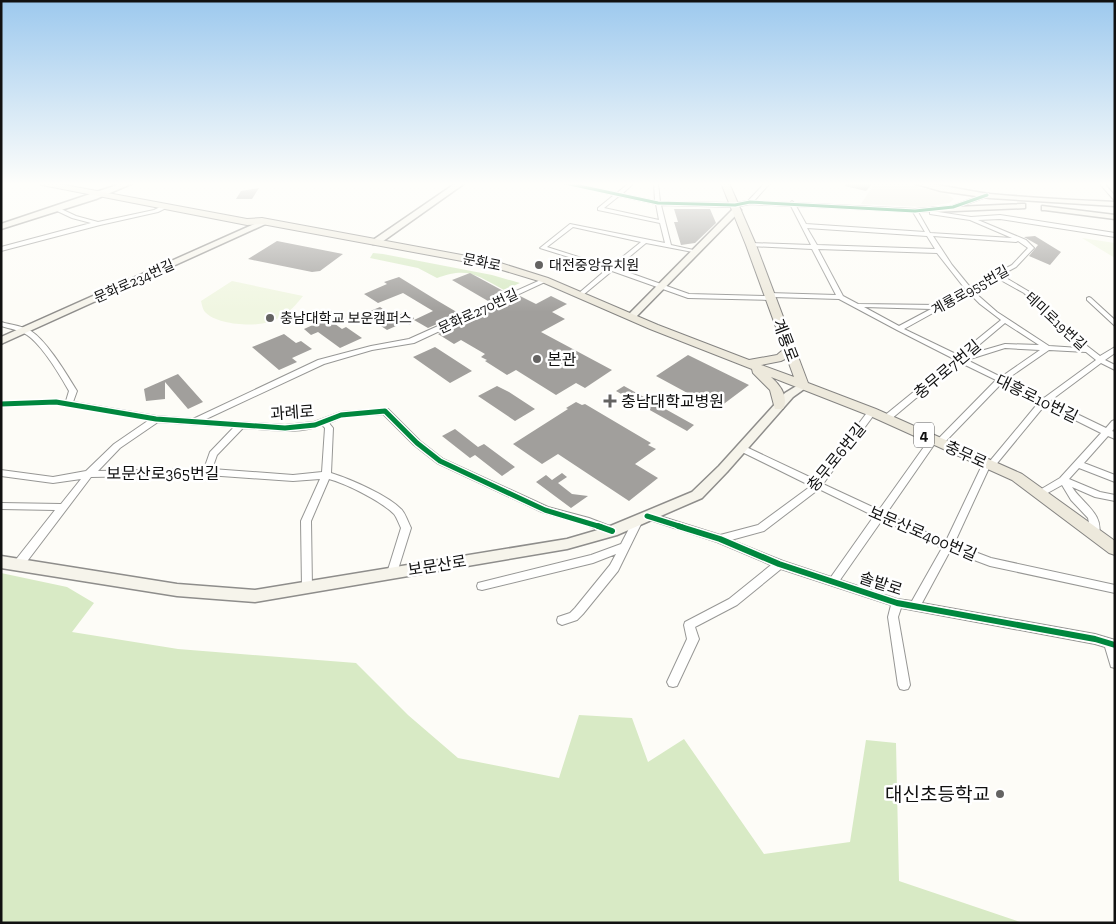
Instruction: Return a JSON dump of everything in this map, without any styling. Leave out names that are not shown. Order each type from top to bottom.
[{"type":"main road","name":"문화로234번길","points":[[1,341],[253,226]]},
{"type":"main road","name":"문화로","points":[[291,226],[491,263],[581,294],[803,385]]},
{"type":"main road","points":[[376,242],[399,226]]},
{"type":"main road","points":[[632,316],[720,226]]},
{"type":"main road","name":"계룡로","points":[[743,226],[803,385]]},
{"type":"main road","points":[[746,363],[781,358],[790,349]]},
{"type":"main road","points":[[746,363],[775,386],[780,395],[779,406]]},
{"type":"main road","name":"보문산로","points":[[1,562],[196,592],[255,596],[567,544],[612,531],[697,495],[789,395],[803,385]]},
{"type":"main road","name":"충무로","points":[[803,385],[887,418],[1017,477],[1115,549]]},
{"type":"street","points":[[1,249],[87,226]]},
{"type":"street","points":[[571,226],[543,248],[612,269],[688,296],[770,296]]},
{"type":"street","points":[[577,226],[696,252]]},
{"type":"street","points":[[664,226],[668,245]]},
{"type":"street","points":[[804,226],[840,296]]},
{"type":"street","points":[[806,226],[1024,241]]},
{"type":"street","points":[[834,581],[880,515],[937,441],[1000,380],[1047,348],[994,313],[969,290],[937,251],[924,226]]},
{"type":"street","points":[[988,226],[1024,241]]},
{"type":"street","points":[[1058,226],[1115,235]]},
{"type":"street","points":[[581,294],[645,241]]},
{"type":"street","name":"계룡로955번길","points":[[898,330],[1014,266],[1031,248],[1024,241]]},
{"type":"street","points":[[751,245],[937,251]]},
{"type":"street","name":"테미로19번길","points":[[996,275],[1026,292],[1086,350],[1099,360],[1115,368]]},
{"type":"street","name":"문화로270번길","points":[[411,341],[544,280]]},
{"type":"street","name":"계룡로","points":[[770,296],[840,296]]},
{"type":"street","name":"대흥로10번길","points":[[840,296],[898,330],[1115,436]]},
{"type":"street","points":[[1088,299],[1115,324]]},
{"type":"street","name":"대흥로10번길","points":[[857,305],[938,307]]},
{"type":"street","name":"충무로7번길","points":[[887,418],[1006,320]]},
{"type":"street","points":[[1,324],[30,333],[64,375],[73,391],[69,404]]},
{"type":"street","name":"과례로","points":[[193,422],[321,362],[371,348],[411,341]]},
{"type":"street","name":"대흥로10번길","points":[[959,360],[1005,346],[1086,350]]},
{"type":"street","points":[[915,606],[948,546],[989,464],[1043,402],[1115,349]]},
{"type":"street","name":"과례로","points":[[1,404],[69,404],[156,419],[285,428],[324,422],[341,415],[385,411],[417,443],[440,461],[544,510],[586,521],[612,531]]},
{"type":"street","name":"충무로6번길","points":[[720,539],[762,528],[817,486],[872,412]]},
{"type":"street","points":[[18,565],[90,474],[117,446],[156,419]]},
{"type":"street","points":[[307,588],[306,521],[326,475],[329,428],[324,422]]},
{"type":"street","points":[[1041,493],[1063,480],[1115,423]]},
{"type":"street","points":[[207,472],[213,454],[241,425]]},
{"type":"street","name":"보문산로400번길","points":[[741,448],[880,515],[948,546],[990,562],[1115,588]]},
{"type":"street","points":[[1078,464],[1115,479]]},
{"type":"street","name":"보문산로365번길","points":[[1,474],[53,480],[90,474],[207,472],[293,478],[326,475],[343,480],[383,501],[399,513],[406,528],[392,572]]},
{"type":"street","points":[[1063,480],[1098,495],[1115,498]]},
{"type":"street","points":[[1063,480],[1074,498],[1093,517],[1095,534]]},
{"type":"street","points":[[1,506],[64,506]]},
{"type":"street","points":[[562,620],[573,617],[579,611],[614,568],[643,518]]},
{"type":"street","name":"솔밭로","points":[[643,518],[720,539],[779,564],[897,603],[1094,639],[1112,644]]},
{"type":"street","points":[[482,586],[593,559],[626,546]]},
{"type":"street","points":[[673,682],[693,639],[689,625],[733,602],[779,564]]},
{"type":"street","points":[[897,603],[894,617],[904,685]]},
{"type":"street","points":[[1112,644],[1115,663]]},
{"type":"green space","points":[[1082,238],[1115,243],[1115,258]]},
{"type":"green space","points":[[373,253],[492,275],[520,283],[504,290],[472,274],[448,274],[437,278],[418,268],[370,258]]},
{"type":"green space","points":[[232,281],[303,296],[288,312],[279,318],[262,324],[236,324],[218,320],[205,312],[201,301]]},
{"type":"green space","points":[[1,573],[67,587],[94,603],[72,632],[178,649],[356,663],[408,715],[458,758],[559,778],[579,715],[632,718],[648,762],[684,739],[764,854],[850,842],[866,740],[896,743],[899,881],[1023,923],[1,923]]},
{"type":"building","points":[[675,226],[713,226],[695,243],[681,245]]},
{"type":"building","points":[[1035,236],[1061,252],[1050,265],[1029,256],[1038,245],[1024,237]]},
{"type":"building","points":[[277,241],[343,254],[320,271],[312,272],[248,259]]},
{"type":"building","points":[[470,273],[507,293],[488,301],[452,280]]},
{"type":"building","points":[[399,277],[460,314],[428,328],[414,320],[433,311],[403,293],[378,303],[364,294],[387,284],[384,282]]},
{"type":"building","name":"본관","points":[[520,296],[536,304],[551,296],[567,304],[552,312],[565,319],[541,332],[612,370],[585,388],[576,383],[556,395],[516,370],[507,375],[485,361],[487,360],[481,357],[485,354],[461,340],[454,344],[438,334]]},
{"type":"building","points":[[380,307],[395,317],[405,312],[414,318],[410,325],[405,322],[387,330],[363,314]]},
{"type":"building","points":[[327,309],[338,315],[328,319],[342,329],[346,327],[362,338],[340,348],[318,332],[311,335],[304,329],[315,324],[308,319]]},
{"type":"building","points":[[284,334],[296,343],[301,341],[312,349],[292,358],[297,362],[279,370],[252,347]]},
{"type":"building","points":[[435,347],[472,371],[450,383],[413,357]]},
{"type":"building","points":[[688,355],[749,385],[717,409],[656,376]]},
{"type":"building","points":[[178,374],[203,402],[188,409],[165,382],[165,399],[146,401],[144,389]]},
{"type":"building","points":[[497,386],[535,409],[515,421],[478,396]]},
{"type":"building","points":[[624,386],[694,425],[687,431],[616,391]]},
{"type":"building","points":[[576,402],[582,405],[585,404],[651,443],[648,445],[656,449],[635,464],[658,478],[629,501],[558,454],[542,464],[513,444]]},
{"type":"building","points":[[455,429],[478,447],[484,444],[515,467],[502,476],[475,455],[470,458],[442,436]]},
{"type":"building","points":[[562,473],[567,477],[558,483],[572,494],[588,496],[571,508],[536,482],[546,475],[552,480]]},
{"type":"cycle path","points":[[1,404],[56,402],[156,419],[285,428],[315,425],[341,415],[385,411],[417,443],[440,461],[545,510],[586,521],[612,531]]},
{"type":"cycle path","points":[[647,516],[720,539],[779,564],[897,603],[1095,639],[1115,645]]},
{"type":"place","name":"대전중앙유치원","points":[[539,265]]},
{"type":"place","name":"충남대학교 보운캠퍼스","points":[[270,318]]},
{"type":"place","name":"본관","points":[[537,359]]},
{"type":"place","name":"충남대학교병원","points":[[610,401]]},
{"type":"place","name":"대신초등학교","points":[[1000,794]]}]
